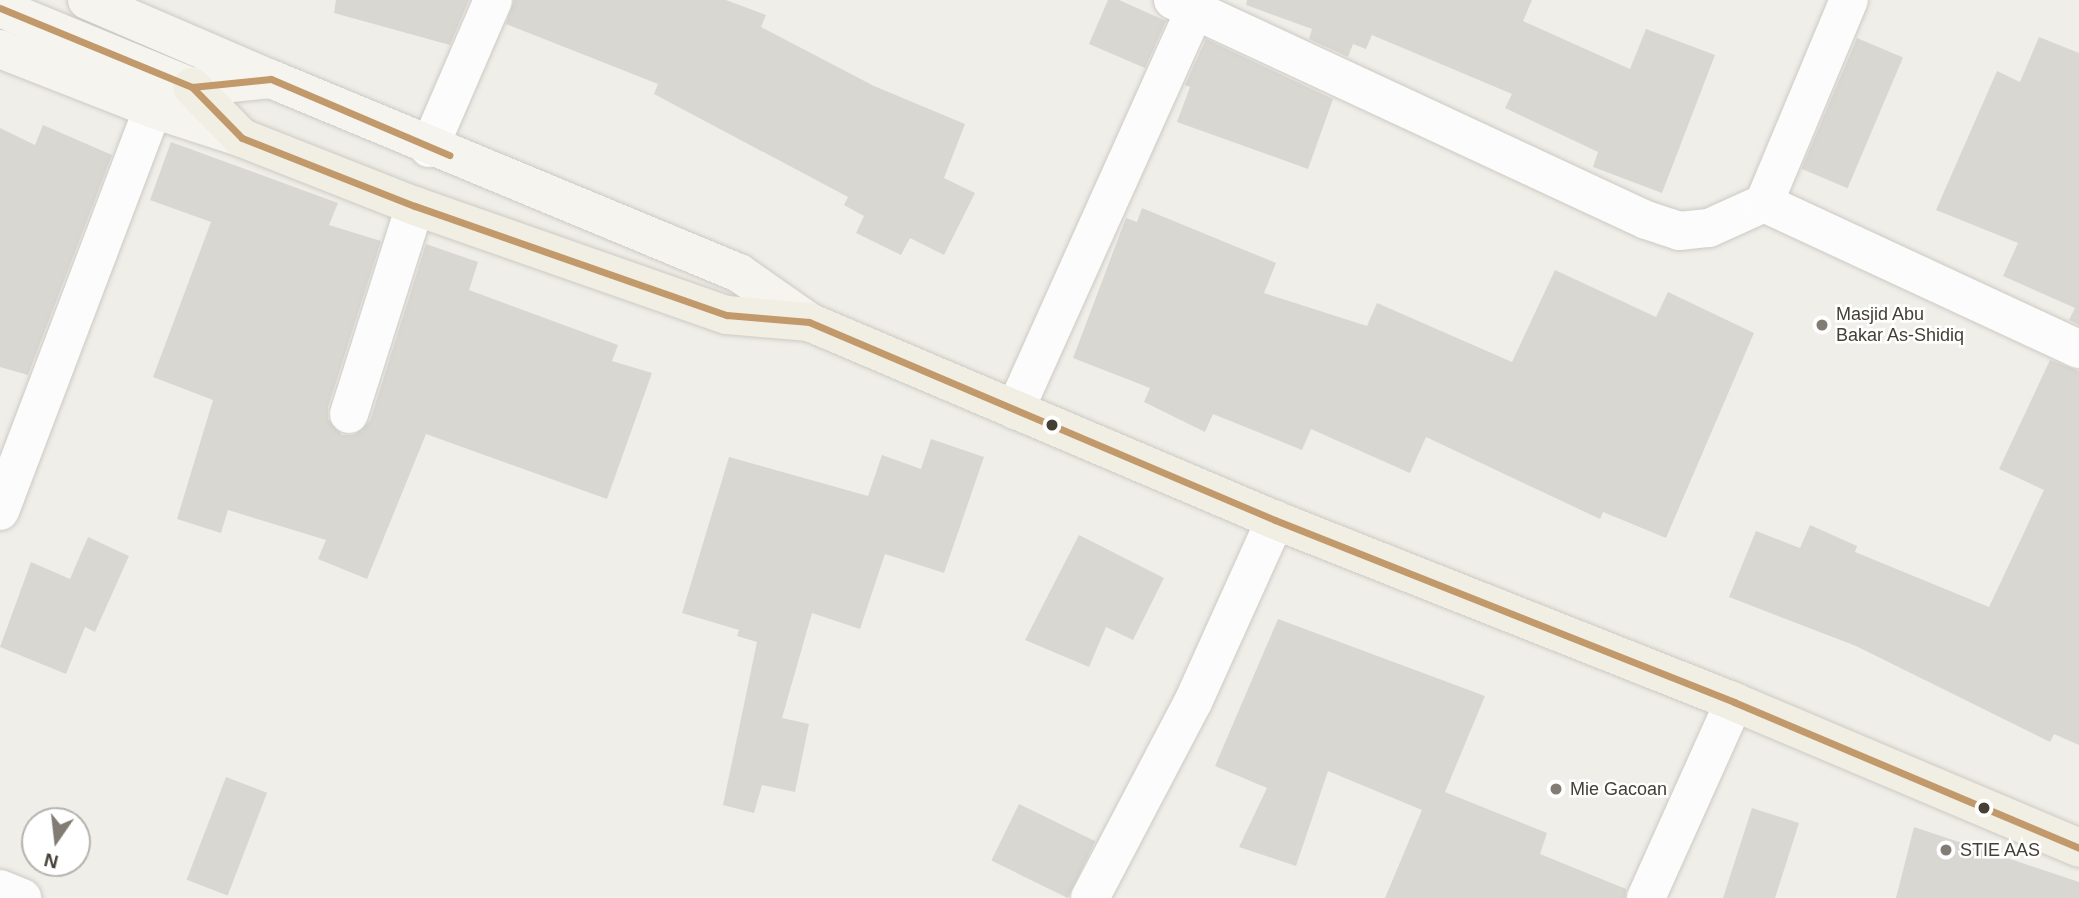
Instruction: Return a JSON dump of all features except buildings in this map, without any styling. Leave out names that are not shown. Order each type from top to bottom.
[{"type":"main road","points":[[87,0],[429,148],[739,272],[809,322],[1275,520],[1734,702],[2079,848]]},
{"type":"main road","points":[[0,8],[192,87],[242,138]]},
{"type":"main road","points":[[0,49],[153,109],[242,138],[415,206],[727,315],[809,322]]},
{"type":"main road","points":[[192,87],[271,79]]},
{"type":"street","points":[[429,148],[493,0]]},
{"type":"street","points":[[1016,410],[1184,5],[1646,220],[1679,231],[1709,228],[1764,203],[1849,0]]},
{"type":"street","points":[[0,511],[153,109]]},
{"type":"street","points":[[1764,203],[2079,349]]},
{"type":"street","points":[[349,414],[415,206]]},
{"type":"street","points":[[1090,898],[1193,702],[1275,520]]},
{"type":"street","points":[[1646,898],[1734,702]]},
{"type":"street","points":[[0,889],[22,898]]},
{"type":"transit line","points":[[0,8],[192,87],[242,138],[415,206],[727,315],[809,322],[1275,520],[1734,702],[2079,848]]},
{"type":"transit line","points":[[192,87],[271,79],[449,155]]},
{"type":"place","name":"Masjid Abu Bakar As-Shidiq","points":[[1822,325]]},
{"type":"place","name":"Mie Gacoan","points":[[1556,789]]},
{"type":"place","name":"STIE AAS","points":[[1946,850]]}]
